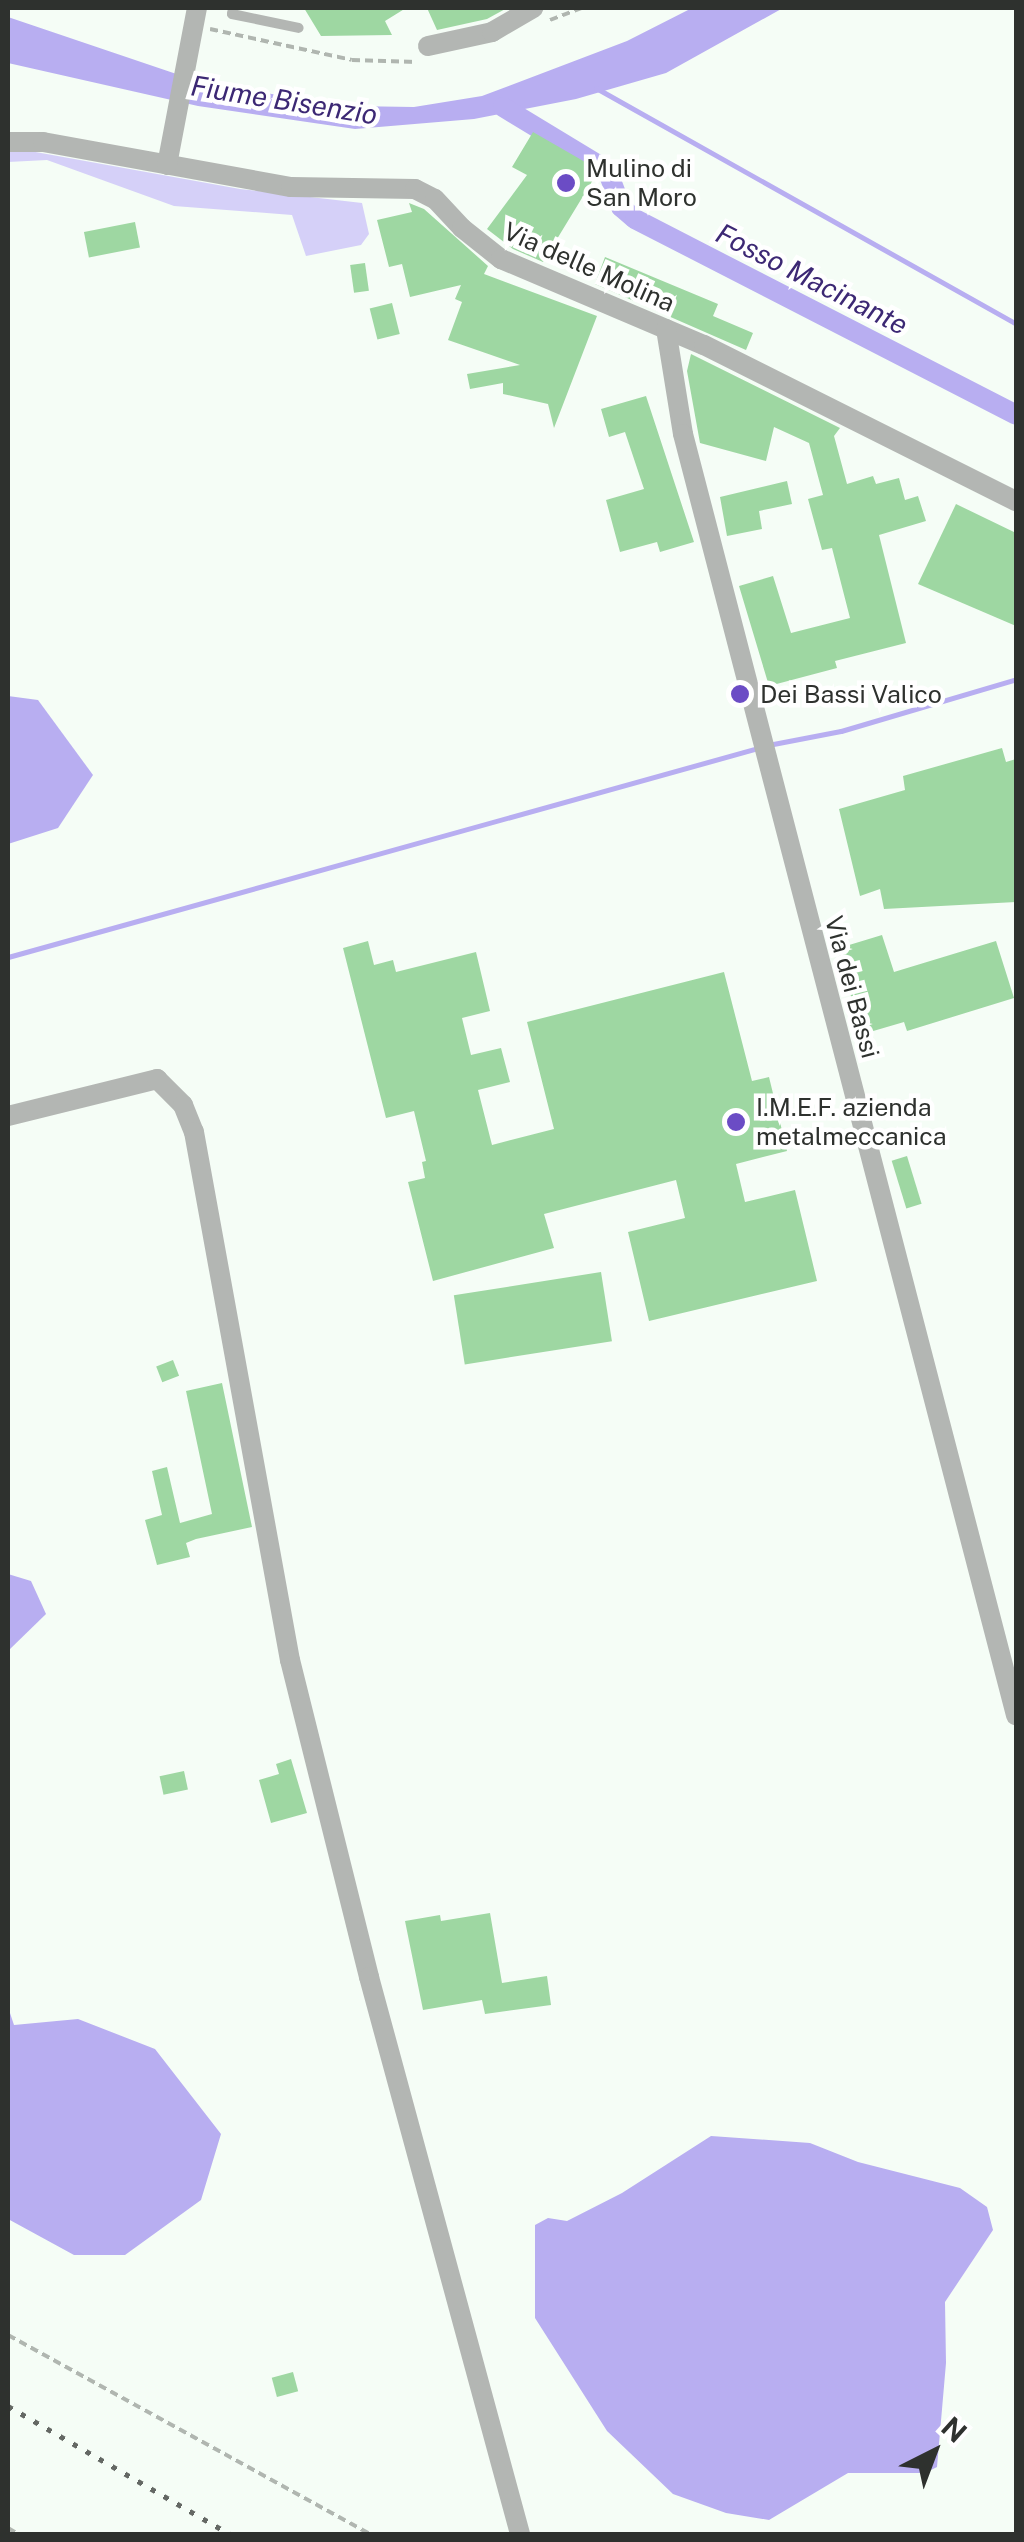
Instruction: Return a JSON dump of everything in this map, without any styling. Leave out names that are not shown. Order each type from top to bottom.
[{"type":"street","points":[[427,54],[540,14]]},
{"type":"street","points":[[168,156],[196,17]]},
{"type":"street","name":"Via delle Molina","points":[[8,142],[43,142],[168,156],[292,187],[414,189],[435,199],[462,228],[501,259],[666,329],[1016,501]]},
{"type":"street","name":"Via dei Bassi","points":[[666,329],[683,434],[1016,1706]]},
{"type":"street","points":[[8,1116],[157,1080],[183,1105],[194,1132],[290,1660],[369,1977],[520,2534]]},
{"type":"lane","points":[[234,8],[232,14],[299,28]]},
{"type":"path","points":[[540,14],[582,8]]},
{"type":"path","points":[[196,17],[352,60],[427,54]]},
{"type":"path","points":[[8,2336],[370,2534]]},
{"type":"path","points":[[8,2528],[18,2534]]},
{"type":"shaded area","points":[[8,150],[240,189],[362,203],[369,234],[361,245],[306,256],[292,215],[174,206],[47,160],[8,162]]},
{"type":"water","name":"Fiume Bisenzio","points":[[692,8],[783,8],[666,73],[576,99],[474,119],[355,129],[198,106],[8,63],[8,17],[206,84],[350,106],[414,107],[482,96],[627,41]]},
{"type":"water","points":[[8,696],[38,700],[93,775],[58,828],[8,844]]},
{"type":"water","points":[[8,1574],[31,1581],[46,1614],[8,1651]]},
{"type":"water","points":[[8,2007],[14,2025],[78,2019],[155,2049],[221,2134],[201,2200],[125,2255],[74,2255],[8,2219]]},
{"type":"water","points":[[711,2136],[810,2143],[858,2162],[960,2188],[987,2207],[993,2230],[945,2302],[946,2363],[937,2467],[925,2473],[848,2473],[769,2520],[726,2513],[673,2494],[607,2431],[535,2318],[535,2225],[548,2218],[567,2221],[622,2193]]},
{"type":"building","points":[[304,8],[406,8],[385,21],[392,35],[321,36]]},
{"type":"building","points":[[427,8],[507,8],[487,19],[437,30]]},
{"type":"building","points":[[533,132],[599,170],[543,262],[513,249],[487,229],[527,175],[512,167]]},
{"type":"building","points":[[409,203],[424,209],[488,266],[484,274],[597,316],[554,428],[548,404],[503,394],[503,383],[470,389],[467,374],[520,365],[448,340],[462,302],[455,299],[461,285],[410,297],[402,264],[389,267],[377,220],[412,212]]},
{"type":"building","points":[[135,222],[140,248],[89,257],[84,232]]},
{"type":"building","points":[[605,257],[718,304],[713,316],[753,333],[746,350],[595,284]]},
{"type":"building","points":[[365,263],[369,291],[354,293],[350,265]]},
{"type":"building","points":[[392,303],[400,334],[377,340],[370,309]]},
{"type":"building","points":[[691,354],[840,428],[834,436],[847,484],[873,476],[876,484],[899,478],[905,500],[918,496],[926,521],[879,535],[906,643],[835,661],[837,668],[769,686],[739,586],[773,576],[791,633],[850,618],[832,548],[822,550],[808,499],[823,495],[809,443],[774,427],[766,461],[700,443],[687,371]]},
{"type":"building","points":[[646,396],[694,542],[660,552],[657,542],[620,552],[606,500],[644,489],[625,432],[609,437],[601,409]]},
{"type":"building","points":[[787,481],[792,504],[759,511],[762,529],[727,536],[720,497]]},
{"type":"building","points":[[956,504],[1016,533],[1016,626],[918,584]]},
{"type":"building","points":[[1002,748],[1006,762],[1016,759],[1016,902],[884,909],[880,889],[860,896],[839,809],[905,790],[903,776]]},
{"type":"building","points":[[882,935],[894,972],[996,941],[1014,998],[907,1031],[904,1022],[863,1034],[836,949]]},
{"type":"building","points":[[368,941],[374,965],[393,960],[396,972],[476,952],[490,1011],[462,1018],[471,1055],[501,1048],[510,1082],[478,1090],[492,1145],[554,1129],[527,1022],[724,972],[752,1081],[769,1077],[787,1151],[736,1164],[745,1202],[795,1190],[817,1281],[649,1321],[628,1232],[685,1218],[676,1180],[544,1214],[554,1248],[433,1281],[408,1182],[425,1178],[422,1162],[426,1161],[414,1111],[386,1118],[343,948]]},
{"type":"building","points":[[907,1156],[922,1204],[906,1208],[892,1161]]},
{"type":"building","points":[[601,1272],[612,1341],[465,1364],[454,1295]]},
{"type":"building","points":[[173,1360],[179,1376],[162,1382],[156,1366]]},
{"type":"building","points":[[222,1383],[252,1527],[186,1543],[190,1557],[157,1565],[145,1520],[162,1515],[152,1471],[167,1467],[180,1523],[212,1514],[186,1391]]},
{"type":"building","points":[[291,1759],[307,1813],[271,1823],[259,1780],[279,1774],[276,1764]]},
{"type":"building","points":[[184,1771],[188,1790],[163,1795],[160,1776]]},
{"type":"building","points":[[490,1913],[502,1983],[547,1976],[551,2005],[485,2014],[482,2000],[423,2010],[405,1921],[440,1915],[441,1921]]},
{"type":"building","points":[[293,2372],[298,2391],[277,2397],[272,2378]]},
{"type":"waterway","points":[[596,88],[1016,324]]},
{"type":"waterway","name":"Fosso Macinante","points":[[503,107],[607,170],[621,207],[635,219],[1016,415]]},
{"type":"waterway","points":[[768,745],[841,731],[1016,679]]},
{"type":"waterway","points":[[8,957],[758,748]]},
{"type":"railway","points":[[8,2406],[230,2534]]},
{"type":"place","name":"Mulino di San Moro","points":[[566,183]]},
{"type":"place","name":"Dei Bassi Valico","points":[[740,694]]},
{"type":"place","name":"I.M.E.F. azienda metalmeccanica","points":[[736,1122]]}]
